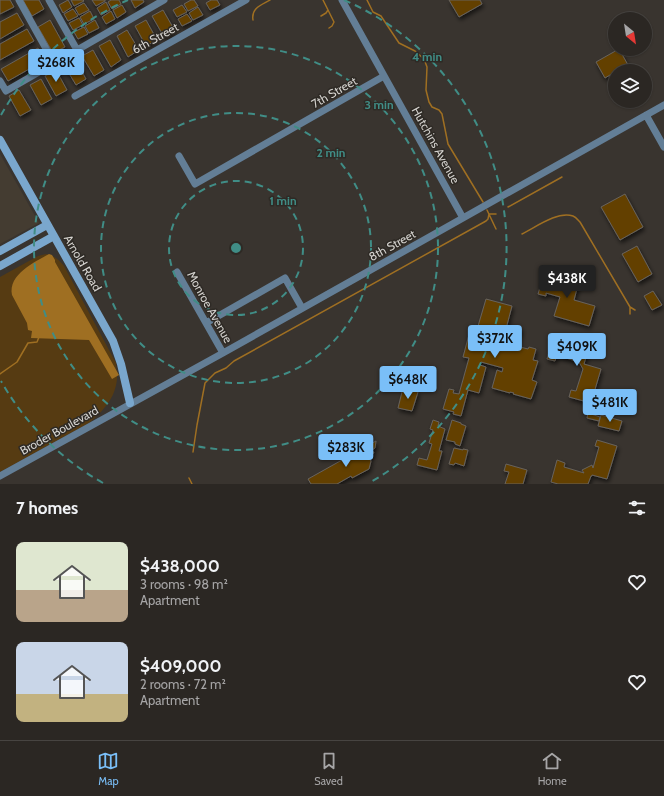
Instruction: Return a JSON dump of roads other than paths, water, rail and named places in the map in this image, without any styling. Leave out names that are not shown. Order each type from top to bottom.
[{"type":"street","points":[[19,0],[54,63]]},
{"type":"street","points":[[50,0],[77,50]]},
{"type":"street","points":[[0,81],[6,91],[164,0]]},
{"type":"street","name":"6th Street","points":[[75,96],[246,0]]},
{"type":"street","name":"Hutchins Avenue","points":[[342,0],[463,218]]},
{"type":"street","name":"7th Street","points":[[178,156],[195,184],[384,76]]},
{"type":"street","name":"8th Street","points":[[130,403],[223,353],[664,105]]},
{"type":"street","points":[[646,115],[664,147]]},
{"type":"street","name":"Arnold Road","points":[[0,140],[113,341],[122,364],[130,403]]},
{"type":"street","points":[[0,251],[47,224]]},
{"type":"street","points":[[0,266],[54,236]]},
{"type":"street","name":"Monroe Avenue","points":[[177,272],[223,353]]},
{"type":"street","points":[[206,322],[285,278],[302,308]]},
{"type":"street","name":"Broder Boulevard","points":[[0,476],[130,403]]},
{"type":"waterway","points":[[253,20],[255,10],[260,5],[270,0]]},
{"type":"waterway","points":[[323,0],[334,22],[329,28]]},
{"type":"waterway","points":[[367,0],[373,12],[381,16],[399,43],[415,51],[424,59],[427,67],[426,90],[429,102],[432,107],[439,110],[442,114],[448,144],[483,202]]},
{"type":"waterway","points":[[321,16],[328,10]]},
{"type":"waterway","points":[[508,207],[562,177]]},
{"type":"waterway","points":[[487,210],[496,229]]},
{"type":"waterway","points":[[489,214],[496,214]]},
{"type":"waterway","points":[[193,452],[205,383],[215,373],[486,221],[489,214]]},
{"type":"waterway","points":[[522,234],[540,224],[560,216],[567,215],[575,217],[580,222],[630,307],[630,314]]},
{"type":"waterway","points":[[630,307],[635,310]]},
{"type":"waterway","points":[[0,374],[17,362],[28,343],[37,342],[39,337]]},
{"type":"waterway","points":[[189,478],[192,484]]}]
